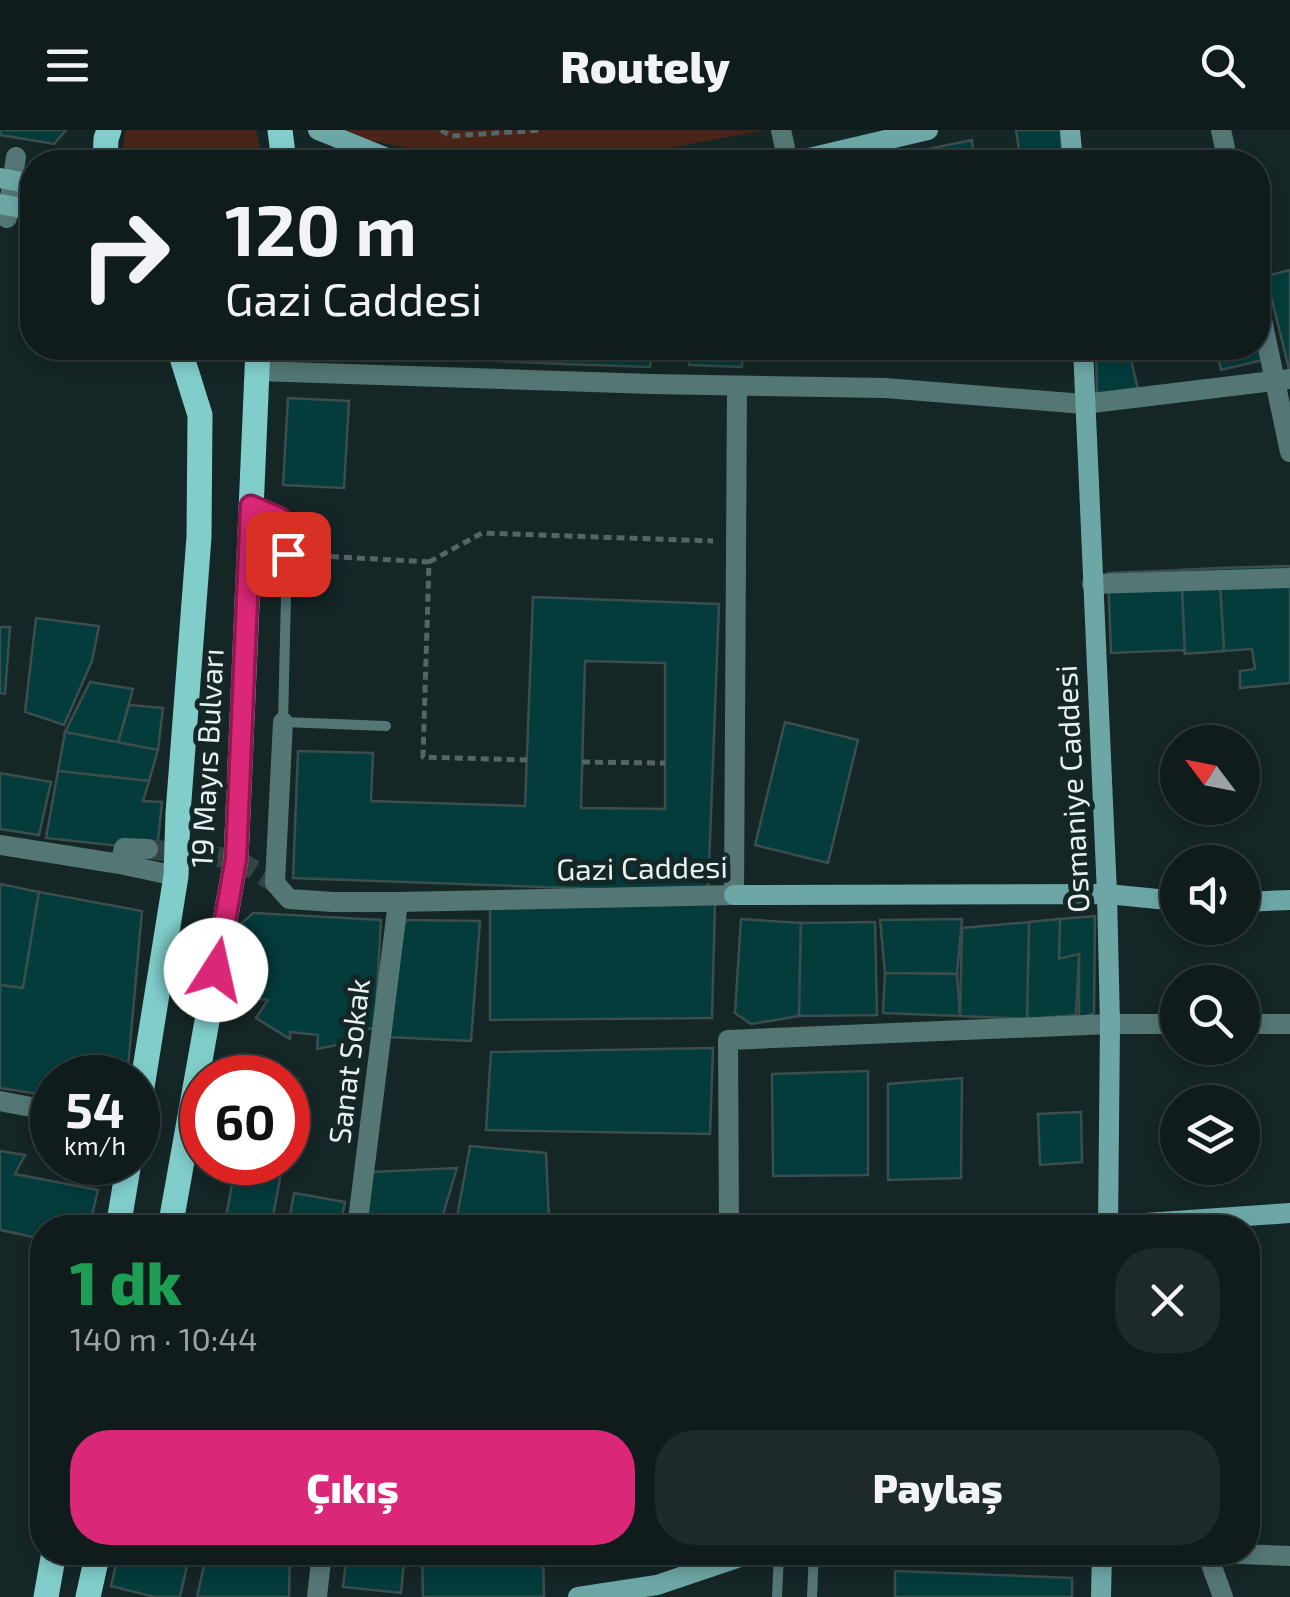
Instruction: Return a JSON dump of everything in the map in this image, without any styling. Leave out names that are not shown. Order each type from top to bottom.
[{"type":"main road","name":"19 Mayıs Bulvarı","points":[[147,1055],[176,876],[200,537],[200,415],[182,360]]},
{"type":"main road","name":"19 Mayıs Bulvarı","points":[[172,1215],[236,859],[258,360]]},
{"type":"main road","points":[[120,1215],[125,1185]]},
{"type":"main road","points":[[46,1597],[52,1565]]},
{"type":"main road","points":[[88,1597],[95,1565]]},
{"type":"street","points":[[318,130],[367,150]]},
{"type":"street","points":[[842,150],[928,130]]},
{"type":"street","points":[[5,209],[15,181],[16,157]]},
{"type":"street","points":[[1270,341],[1282,380],[1290,452]]},
{"type":"street","points":[[276,360],[738,386],[885,388],[1084,404],[1282,380]]},
{"type":"street","name":"Osmaniye Caddesi","points":[[1083,360],[1107,894],[1108,1215]]},
{"type":"street","points":[[734,895],[738,386]]},
{"type":"street","points":[[1092,584],[1290,578]]},
{"type":"street","name":"Gazi Caddesi","points":[[283,722],[275,883],[289,899],[398,902],[734,895],[1107,894],[1160,900]]},
{"type":"street","points":[[0,845],[176,876]]},
{"type":"street","points":[[120,864],[124,848],[148,849]]},
{"type":"street","points":[[1260,901],[1290,900]]},
{"type":"street","name":"Sanat Sokak","points":[[359,1215],[398,902]]},
{"type":"street","points":[[729,1215],[728,1040],[1160,1024]]},
{"type":"street","points":[[1260,1024],[1290,1024]]},
{"type":"street","points":[[0,1101],[30,1107]]},
{"type":"street","points":[[1260,1216],[1290,1214]]},
{"type":"street","points":[[1260,1555],[1290,1556]]},
{"type":"street","points":[[318,1597],[321,1565]]},
{"type":"street","points":[[578,1597],[657,1591],[722,1565]]},
{"type":"street","points":[[1102,1565],[1102,1597]]},
{"type":"street","points":[[1211,1565],[1224,1597]]},
{"type":"lane","name":"Gazi Caddesi","points":[[251,506],[279,518],[288,554],[283,722]]},
{"type":"lane","points":[[283,722],[386,726]]},
{"type":"lane","points":[[778,1597],[779,1565]]},
{"type":"lane","points":[[812,1597],[813,1565]]},
{"type":"path","points":[[442,130],[452,136],[542,130]]},
{"type":"path","points":[[288,554],[428,562],[482,533],[736,542]]},
{"type":"path","points":[[428,562],[423,758],[527,760]]},
{"type":"path","points":[[582,762],[665,763]]},
{"type":"shaded area","points":[[126,130],[256,130],[260,148],[260,150],[122,149]]},
{"type":"shaded area","points":[[345,130],[766,130],[659,150],[418,150],[358,138]]},
{"type":"building","points":[[0,130],[66,130],[54,144],[0,135]]},
{"type":"building","points":[[1016,130],[1061,130],[1062,150],[1019,150]]},
{"type":"building","points":[[972,140],[973,150],[923,150]]},
{"type":"building","points":[[1290,270],[1290,373],[1270,292],[1270,275]]},
{"type":"building","points":[[498,360],[562,360],[562,364]]},
{"type":"building","points":[[562,360],[651,360],[650,367],[562,364]]},
{"type":"building","points":[[690,360],[742,360],[742,367],[689,365]]},
{"type":"building","points":[[1096,360],[1131,360],[1139,394],[1097,397]]},
{"type":"building","points":[[1219,360],[1263,360],[1221,370]]},
{"type":"building","points":[[288,398],[349,401],[344,488],[283,485]]},
{"type":"building","points":[[1290,566],[1290,683],[1240,688],[1240,671],[1255,669],[1252,649],[1224,651],[1219,568]]},
{"type":"building","points":[[1219,568],[1224,651],[1185,654],[1181,570]]},
{"type":"building","points":[[1181,570],[1185,654],[1183,650],[1111,653],[1108,573]]},
{"type":"building","points":[[533,597],[719,604],[708,893],[293,878],[298,751],[373,753],[371,801],[525,806]],"holes":[[[585,661],[665,663],[665,809],[581,808]]]},
{"type":"building","points":[[36,618],[99,626],[92,661],[64,725],[25,712]]},
{"type":"building","points":[[0,627],[10,627],[5,694],[0,693]]},
{"type":"building","points":[[90,682],[133,689],[118,743],[65,732]]},
{"type":"building","points":[[129,705],[163,708],[158,750],[118,743]]},
{"type":"building","points":[[785,722],[858,740],[828,863],[755,845]]},
{"type":"building","points":[[65,732],[158,750],[149,781],[58,771]]},
{"type":"building","points":[[58,771],[149,781],[143,801],[162,802],[157,850],[46,838]]},
{"type":"building","points":[[0,773],[51,782],[39,835],[0,829]]},
{"type":"building","points":[[0,884],[39,892],[23,988],[0,985]]},
{"type":"building","points":[[39,892],[142,911],[129,1055],[30,1055],[30,1093],[0,1088],[0,985],[23,988]]},
{"type":"building","points":[[715,903],[712,1018],[490,1020],[490,908]]},
{"type":"building","points":[[253,913],[381,920],[375,1028],[360,1030],[362,1040],[317,1049],[318,1035],[290,1032],[290,1039],[256,1018],[268,1000],[226,995],[234,930]]},
{"type":"building","points":[[1095,916],[1094,1013],[1079,1019],[1079,954],[1059,959],[1060,919]]},
{"type":"building","points":[[741,919],[801,923],[799,1016],[751,1024],[735,1013]]},
{"type":"building","points":[[962,919],[957,974],[885,973],[880,920]]},
{"type":"building","points":[[1060,919],[1059,959],[1079,954],[1076,1015],[1027,1019],[1029,922]]},
{"type":"building","points":[[405,920],[480,921],[471,1041],[387,1037]]},
{"type":"building","points":[[875,922],[877,1015],[799,1016],[801,923]]},
{"type":"building","points":[[1029,922],[1027,1019],[960,1016],[962,928]]},
{"type":"building","points":[[885,973],[957,974],[960,1016],[883,1013]]},
{"type":"building","points":[[713,1048],[710,1134],[486,1130],[491,1052]]},
{"type":"building","points":[[868,1071],[868,1175],[773,1176],[772,1074]]},
{"type":"building","points":[[962,1078],[961,1178],[888,1180],[888,1084]]},
{"type":"building","points":[[1081,1112],[1082,1162],[1040,1165],[1038,1114]]},
{"type":"building","points":[[470,1146],[546,1153],[549,1215],[457,1215]]},
{"type":"building","points":[[0,1151],[25,1155],[15,1174],[30,1177],[30,1185],[72,1185],[98,1190],[92,1215],[30,1215],[30,1236],[0,1230]]},
{"type":"building","points":[[457,1168],[443,1215],[368,1215],[372,1172]]},
{"type":"building","points":[[232,1185],[279,1185],[273,1215],[226,1215]]},
{"type":"building","points":[[294,1193],[345,1202],[342,1215],[290,1215]]},
{"type":"building","points":[[116,1565],[187,1565],[180,1597],[155,1597],[111,1586]]},
{"type":"building","points":[[204,1565],[290,1565],[289,1597],[197,1597]]},
{"type":"building","points":[[346,1565],[404,1565],[401,1593],[343,1587]]},
{"type":"building","points":[[422,1565],[543,1565],[544,1597],[423,1597]]},
{"type":"building","points":[[895,1571],[1072,1578],[1072,1597],[895,1597]]},
{"type":"tunnel","points":[[148,849],[236,859],[275,883]]},
{"type":"route","points":[[216,970],[236,859],[251,506],[279,518],[288,554]]}]
